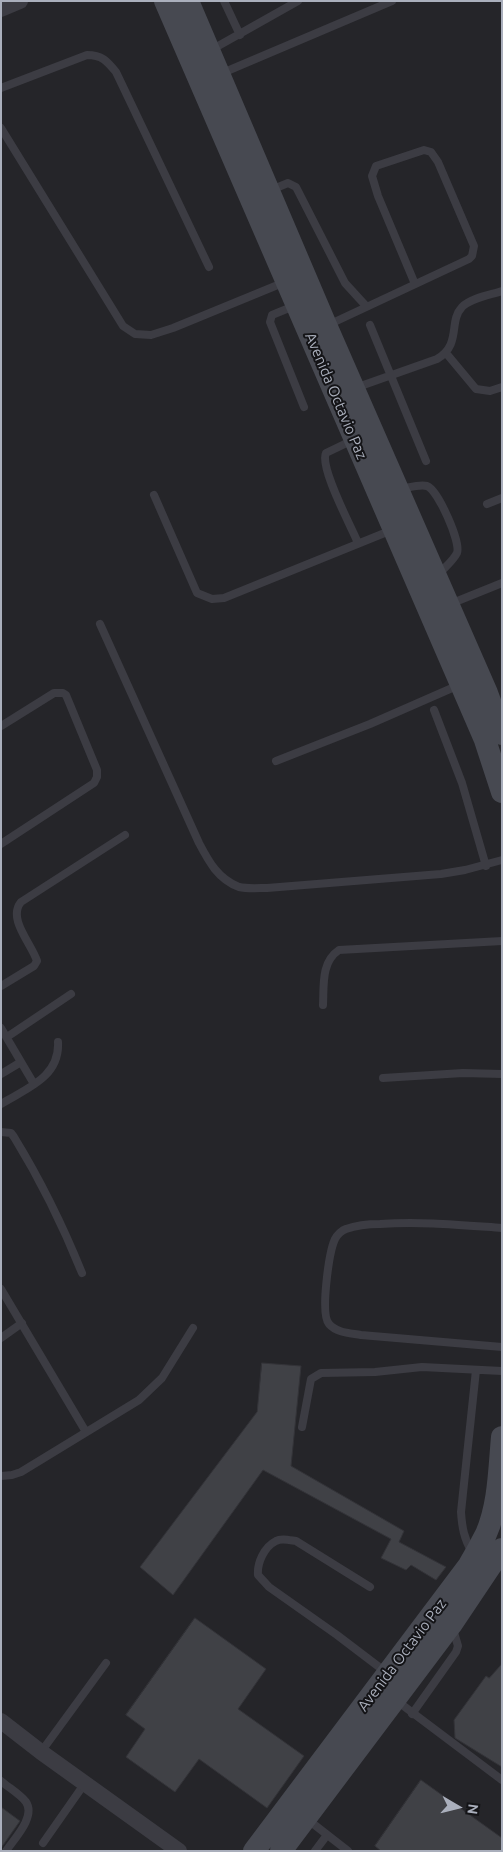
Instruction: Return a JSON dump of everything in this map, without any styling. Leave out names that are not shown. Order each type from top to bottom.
[{"type":"street","points":[[1,9],[20,1]]},
{"type":"street","name":"Avenida Octavio Paz","points":[[165,1],[485,740],[502,792]]},
{"type":"street","name":"Avenida Octavio Paz","points":[[188,1],[326,325],[487,693],[502,734]]},
{"type":"street","name":"Avenida Octavio Paz","points":[[254,1851],[389,1674],[474,1557],[487,1533],[494,1510],[502,1437]]},
{"type":"street","name":"Avenida Octavio Paz","points":[[281,1851],[306,1818],[403,1707],[451,1625],[502,1550]]},
{"type":"street","points":[[1,1721],[179,1851]]},
{"type":"lane","points":[[224,1],[240,35]]},
{"type":"lane","points":[[209,51],[298,1]]},
{"type":"lane","points":[[219,75],[392,1]]},
{"type":"lane","points":[[1,88],[87,55],[99,55],[107,61],[116,72],[209,267]]},
{"type":"lane","points":[[1,128],[123,326],[135,334],[151,335],[173,328],[286,281]]},
{"type":"lane","points":[[326,325],[366,306],[415,284],[469,259],[472,256],[474,251],[436,156],[424,150],[376,166],[372,176],[378,196],[415,284]]},
{"type":"lane","points":[[269,191],[288,183],[296,187],[345,283],[366,306]]},
{"type":"lane","points":[[354,389],[437,359],[446,353],[450,347],[461,308],[468,303],[502,291]]},
{"type":"lane","points":[[297,305],[272,315],[270,322],[304,407]]},
{"type":"lane","points":[[370,325],[426,461]]},
{"type":"lane","points":[[446,353],[476,389],[490,391],[502,387]]},
{"type":"lane","points":[[355,439],[326,453],[323,457],[327,474],[358,543]]},
{"type":"lane","points":[[398,490],[421,486],[428,487],[434,492],[447,517],[458,546],[457,553],[436,577]]},
{"type":"lane","points":[[154,495],[197,593],[212,599],[224,598],[394,529]]},
{"type":"lane","points":[[488,504],[502,498]]},
{"type":"lane","points":[[448,605],[502,583]]},
{"type":"lane","points":[[100,624],[199,843],[211,866],[224,879],[240,887],[267,888],[441,874],[486,866],[502,860]]},
{"type":"lane","points":[[276,761],[370,724],[461,684]]},
{"type":"lane","points":[[1,726],[54,694],[63,693],[66,695],[97,770],[97,777],[88,788],[1,844]]},
{"type":"lane","points":[[434,710],[462,783],[486,866]]},
{"type":"lane","points":[[1,986],[34,966],[37,961],[17,918],[18,905],[125,835]]},
{"type":"lane","points":[[323,1005],[327,962],[339,950],[502,941]]},
{"type":"lane","points":[[7,1038],[71,994]]},
{"type":"lane","points":[[1,1028],[34,1084]]},
{"type":"lane","points":[[1,1104],[50,1072],[55,1064],[58,1053],[58,1042]]},
{"type":"lane","points":[[1,1074],[21,1062]]},
{"type":"lane","points":[[383,1078],[434,1074],[502,1074]]},
{"type":"lane","points":[[1,1132],[7,1132],[14,1137],[30,1163],[50,1199],[82,1274]]},
{"type":"lane","points":[[502,1228],[392,1223],[362,1225],[344,1229],[336,1236],[331,1250],[327,1272],[326,1319],[331,1326],[340,1331],[361,1335],[502,1347]]},
{"type":"lane","points":[[1,1288],[86,1432]]},
{"type":"lane","points":[[1,1338],[22,1323]]},
{"type":"lane","points":[[1,1476],[21,1472],[139,1400],[151,1390],[167,1370],[193,1328]]},
{"type":"lane","points":[[302,1427],[308,1388],[311,1379],[317,1374],[375,1372],[422,1367],[502,1371]]},
{"type":"lane","points":[[474,1557],[466,1543],[462,1530],[461,1512],[476,1370]]},
{"type":"lane","points":[[370,1586],[296,1541],[285,1539],[276,1541],[266,1550],[259,1563],[258,1575],[269,1587],[389,1674]]},
{"type":"lane","points":[[41,1752],[106,1664]]},
{"type":"lane","points":[[403,1707],[502,1780]]},
{"type":"lane","points":[[1,1781],[25,1801],[28,1807],[26,1822],[6,1851]]},
{"type":"lane","points":[[43,1843],[85,1783]]},
{"type":"lane","points":[[306,1818],[348,1851]]},
{"type":"lane","points":[[315,1851],[327,1835]]},
{"type":"shaded area","points":[[1,1],[502,1],[502,1851],[1,1851]]},
{"type":"building","points":[[262,1363],[301,1366],[291,1466],[404,1531],[399,1542],[446,1567],[436,1580],[411,1565],[406,1570],[381,1558],[391,1539],[263,1470],[173,1595],[140,1567],[257,1412]]},
{"type":"building","points":[[195,1618],[266,1669],[238,1709],[304,1756],[267,1808],[199,1759],[175,1792],[126,1757],[145,1729],[126,1715]]},
{"type":"building","points":[[502,1664],[502,1767],[455,1738],[454,1720],[486,1676],[489,1678]]},
{"type":"building","points":[[421,1780],[502,1838],[502,1851],[381,1851],[375,1846]]},
{"type":"building","points":[[1,1807],[20,1821],[1,1848]]}]
